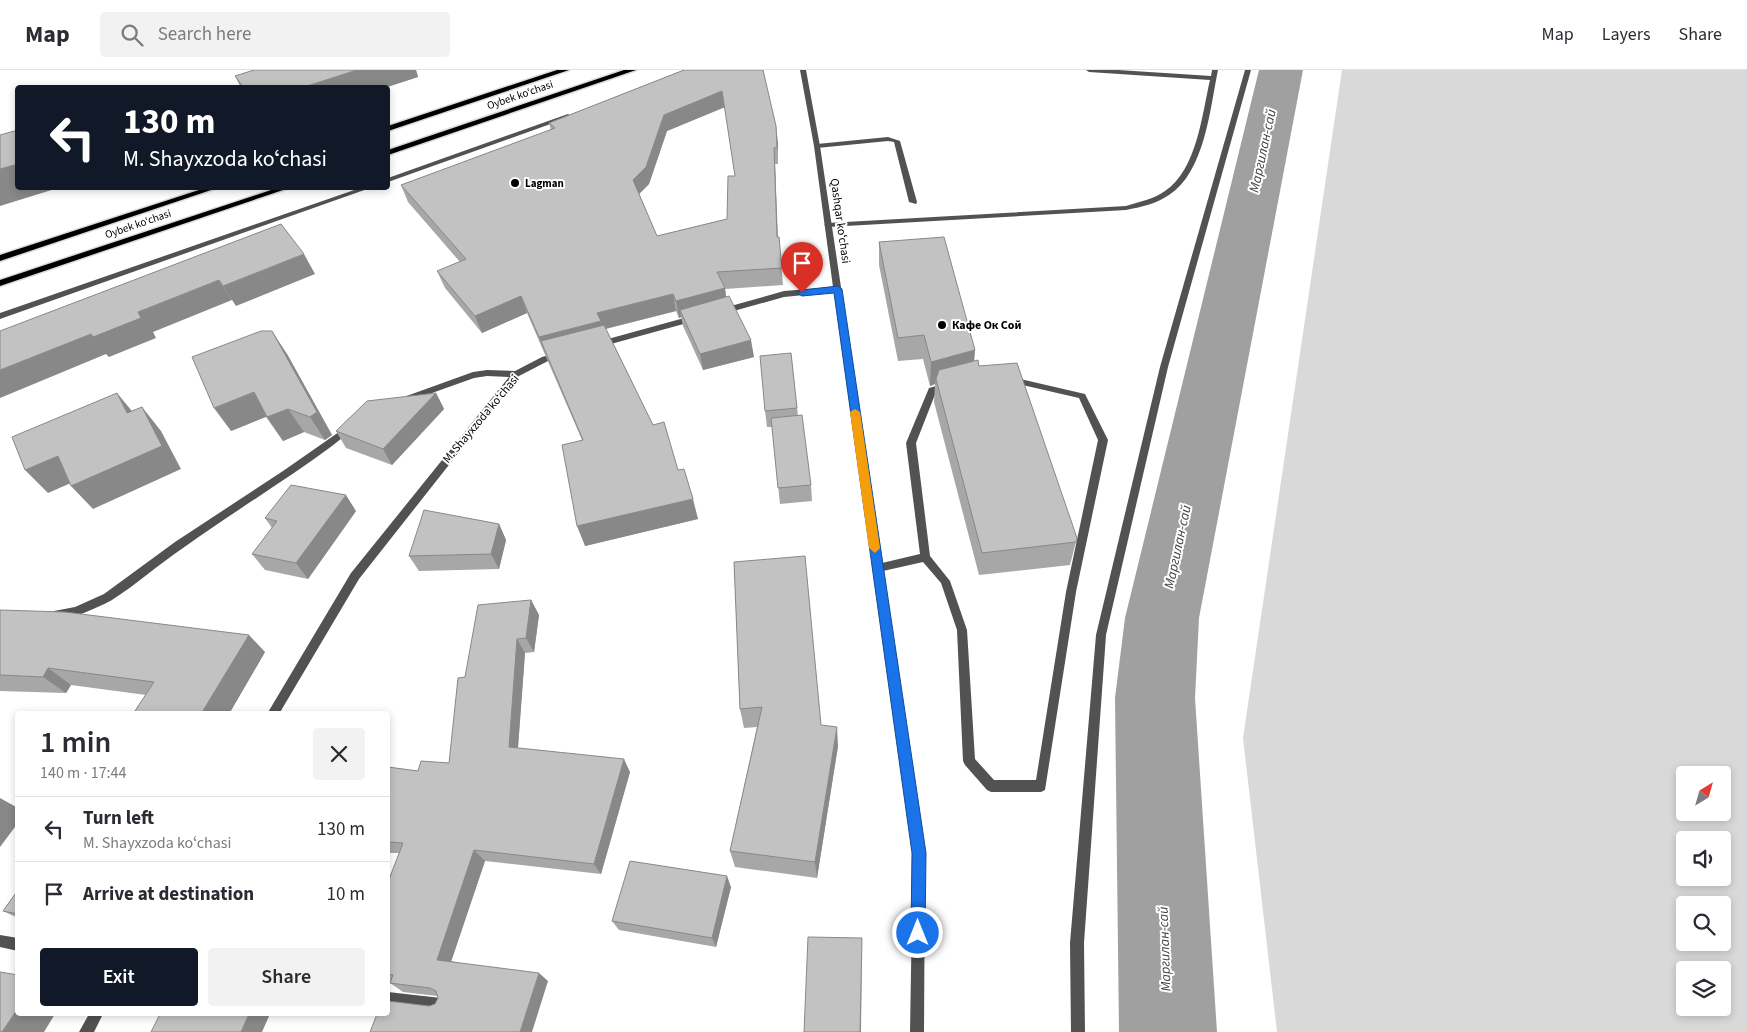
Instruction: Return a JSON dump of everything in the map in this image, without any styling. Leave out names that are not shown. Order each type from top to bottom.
[{"type":"main road","name":"Oybek ko‘chasi","points":[[390,128],[565,70]]},
{"type":"main road","name":"Oybek ko‘chasi","points":[[390,151],[632,70]]},
{"type":"main road","name":"Oybek ko‘chasi","points":[[0,258],[206,190]]},
{"type":"main road","name":"Oybek ko‘chasi","points":[[0,284],[278,190]]},
{"type":"street","name":"Qashqar koʻchasi","points":[[803,70],[817,146],[919,853],[917,1032]]},
{"type":"street","points":[[828,225],[1126,208],[1158,199],[1172,190],[1184,178],[1194,162],[1214,74],[1090,70]]},
{"type":"street","points":[[1078,1032],[1077,943],[1101,635],[1164,367],[1248,70]]},
{"type":"street","points":[[390,179],[576,113]]},
{"type":"street","points":[[817,146],[888,139],[897,141],[913,202]]},
{"type":"street","points":[[0,316],[360,190]]},
{"type":"street","points":[[593,346],[784,294],[838,289]]},
{"type":"street","name":"M. Shayxzoda koʻchasi","points":[[275,711],[355,576],[516,374],[545,359],[574,351]]},
{"type":"street","points":[[396,402],[473,375],[487,373],[516,374]]},
{"type":"street","points":[[960,382],[932,390],[910,443],[925,558],[945,581],[962,630],[969,761],[991,786],[1041,786],[1070,592],[1103,440],[1082,396],[997,377]]},
{"type":"street","points":[[46,616],[73,613],[101,602],[179,545],[307,461],[357,423]]},
{"type":"street","points":[[878,568],[925,558]]},
{"type":"street","points":[[0,941],[15,944]]},
{"type":"street","points":[[390,998],[441,1005]]},
{"type":"street","points":[[86,1032],[95,1016]]},
{"type":"shaded area","points":[[1342,70],[1747,70],[1747,1032],[1277,1032],[1243,738]]},
{"type":"building","points":[[254,70],[357,70],[310,85],[242,85],[235,76]]},
{"type":"building","points":[[684,70],[763,70],[776,126],[777,147],[774,148],[777,237],[779,237],[782,268],[717,272],[725,288],[676,301],[673,294],[597,313],[601,321],[539,337],[521,296],[475,316],[437,271],[466,259],[401,185],[555,128],[549,123]],"holes":[[[722,91],[735,176],[728,176],[727,219],[657,236],[633,180],[646,167],[664,115]]]},
{"type":"building","points":[[15,131],[15,165],[0,169],[0,135]]},
{"type":"building","points":[[281,224],[304,254],[223,286],[219,280],[138,312],[141,318],[93,337],[91,334],[0,370],[0,331]]},
{"type":"building","points":[[944,237],[975,350],[931,362],[924,335],[898,338],[879,242]]},
{"type":"building","points":[[729,296],[751,340],[700,354],[680,310]]},
{"type":"building","points":[[604,325],[653,425],[664,422],[678,470],[684,469],[693,499],[577,526],[562,445],[583,440],[541,341]]},
{"type":"building","points":[[261,331],[272,331],[317,412],[310,417],[288,409],[267,417],[254,392],[214,408],[192,357]]},
{"type":"building","points":[[791,353],[797,408],[765,411],[760,356]]},
{"type":"building","points":[[978,360],[979,366],[1017,363],[1077,538],[1076,542],[982,553],[936,379],[939,370]]},
{"type":"building","points":[[117,393],[127,413],[142,407],[162,446],[71,486],[58,456],[25,470],[12,437]]},
{"type":"building","points":[[436,393],[383,449],[336,431],[367,401]]},
{"type":"building","points":[[802,415],[811,485],[778,488],[771,418]]},
{"type":"building","points":[[291,485],[346,495],[296,563],[252,554],[277,521],[265,518]]},
{"type":"building","points":[[424,510],[499,524],[491,554],[409,556]]},
{"type":"building","points":[[805,556],[821,725],[837,727],[815,862],[730,851],[762,707],[740,709],[734,562]]},
{"type":"building","points":[[531,600],[526,638],[517,639],[509,747],[624,759],[594,864],[474,850],[437,960],[539,973],[520,1032],[370,1032],[376,1016],[390,1016],[390,1001],[429,1006],[435,1004],[438,998],[436,991],[430,988],[390,983],[393,975],[390,974],[390,877],[403,843],[390,842],[390,767],[418,771],[421,761],[449,763],[458,678],[465,677],[478,605]]},
{"type":"building","points":[[0,610],[65,612],[249,635],[203,711],[135,711],[154,682],[48,668],[43,677],[0,675]]},
{"type":"building","points":[[630,861],[727,876],[712,938],[612,921]]},
{"type":"building","points":[[15,894],[15,913],[3,911]]},
{"type":"building","points":[[808,937],[862,938],[860,1032],[804,1032]]},
{"type":"building","points":[[0,972],[15,974],[15,1012],[2,1032],[0,1032]]},
{"type":"building","points":[[159,1016],[248,1016],[241,1032],[151,1032]]},
{"type":"waterway","name":"Маргилан-сай","points":[[1168,1032],[1155,698],[1162,618],[1281,70]]},
{"type":"slow traffic","points":[[855,412],[875,548]]},
{"type":"place","name":"Lagman","points":[[515,183]]},
{"type":"place","name":"Кафе Ок Сой","points":[[942,325]]},
{"type":"route","points":[[802,293],[838,289],[919,853],[918,933]]}]
